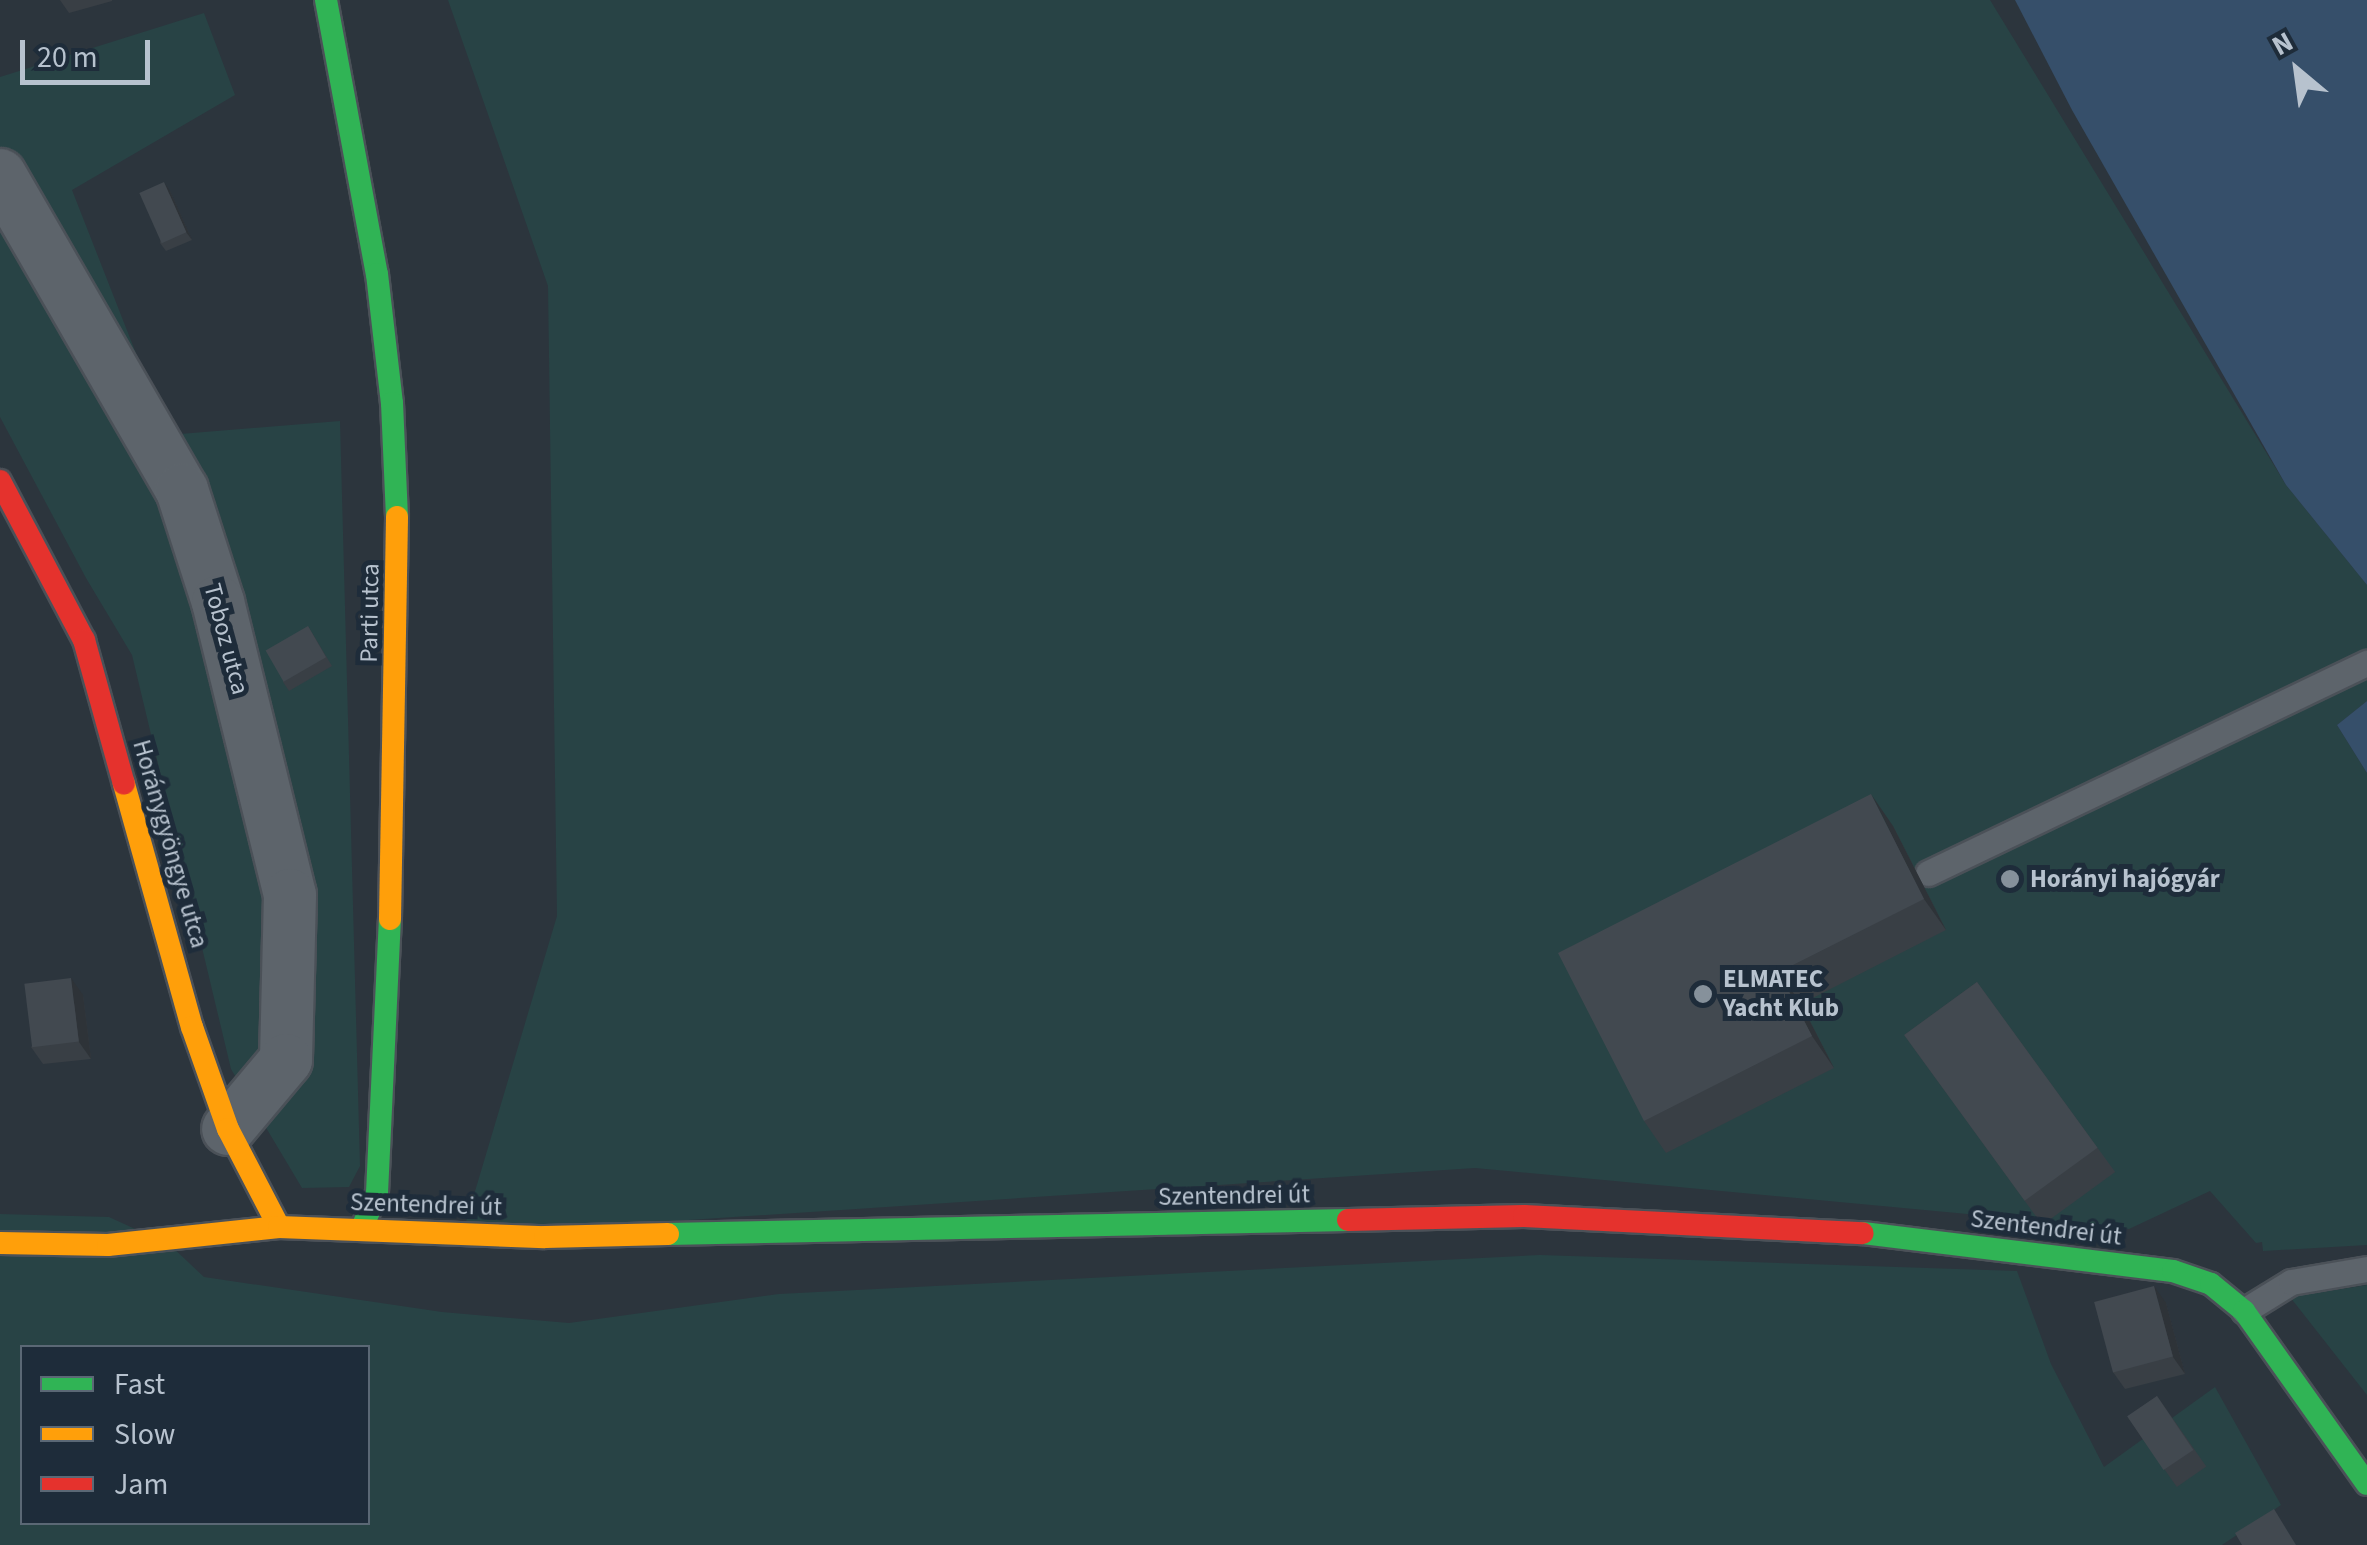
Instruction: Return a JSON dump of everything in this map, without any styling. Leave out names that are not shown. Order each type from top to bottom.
[{"type":"street","name":"Parti utca","points":[[326,0],[377,274],[392,402],[399,561],[387,1037],[376,1193],[361,1230]]},
{"type":"street","name":"Toboz utca","points":[[0,175],[182,490],[218,602],[290,895],[286,1060],[228,1129]]},
{"type":"street","name":"Horánygyöngye utca","points":[[0,481],[84,640],[192,1027],[228,1129],[279,1227]]},
{"type":"street","name":"Szentendrei út","points":[[0,1244],[108,1245],[279,1227],[546,1237],[1524,1216],[1840,1230],[2173,1271],[2211,1284],[2244,1311],[2367,1484]]},
{"type":"lane","points":[[1928,873],[2367,663]]},
{"type":"lane","points":[[2244,1311],[2292,1282],[2367,1269]]},
{"type":"green space","points":[[448,0],[1990,0],[2286,485],[2367,585],[2367,701],[2337,725],[2367,773],[2367,1245],[2263,1251],[2262,1242],[2256,1243],[2210,1191],[2129,1229],[1475,1168],[462,1235],[557,916],[548,286]]},
{"type":"green space","points":[[204,13],[235,95],[72,190],[168,435],[340,421],[360,1166],[349,1187],[302,1188],[231,1069],[132,655],[0,417],[0,77]]},
{"type":"green space","points":[[0,1214],[109,1217],[170,1245],[204,1277],[442,1312],[569,1323],[779,1294],[1540,1255],[2017,1271],[2051,1364],[2104,1467],[2215,1387],[2281,1505],[2222,1545],[0,1545]]},
{"type":"green space","points":[[2367,1285],[2367,1395],[2290,1297]]},
{"type":"water","points":[[2015,0],[2367,0],[2367,585],[2286,485],[2072,110]]},
{"type":"water","points":[[2367,701],[2367,773],[2337,725]]},
{"type":"building","points":[[164,182],[186,232],[162,243],[139,193]]},
{"type":"building","points":[[308,626],[326,657],[284,682],[266,650]]},
{"type":"building","name":"ELMATEC Yacht Klub","points":[[1871,794],[1924,899],[1779,972],[1812,1036],[1644,1121],[1558,953]]},
{"type":"building","points":[[71,978],[79,1042],[32,1047],[24,984]]},
{"type":"building","points":[[1977,982],[2097,1148],[2025,1201],[1904,1035]]},
{"type":"building","points":[[2154,1286],[2173,1357],[2113,1373],[2094,1302]]},
{"type":"building","points":[[2157,1396],[2193,1450],[2164,1470],[2127,1416]]},
{"type":"building","points":[[2274,1509],[2296,1545],[2242,1545],[2235,1533]]},
{"type":"traffic: fast","points":[[326,0],[377,274],[392,403],[397,517]]},
{"type":"traffic: fast","points":[[361,1230],[377,1193],[390,919]]},
{"type":"traffic: fast","points":[[668,1234],[1348,1220]]},
{"type":"traffic: fast","points":[[1863,1233],[2173,1271],[2211,1284],[2244,1311],[2367,1484]]},
{"type":"traffic: slow","points":[[390,919],[397,517]]},
{"type":"traffic: slow","points":[[124,784],[192,1027],[228,1129],[279,1227]]},
{"type":"traffic: slow","points":[[0,1243],[108,1245],[279,1227],[545,1237],[668,1234]]},
{"type":"traffic: jam","points":[[0,481],[84,640],[124,784]]},
{"type":"traffic: jam","points":[[1348,1220],[1524,1216],[1863,1233]]},
{"type":"place","name":"Horányi hajógyár","points":[[2010,879]]},
{"type":"place","name":"ELMATEC Yacht Klub","points":[[1703,994]]}]
